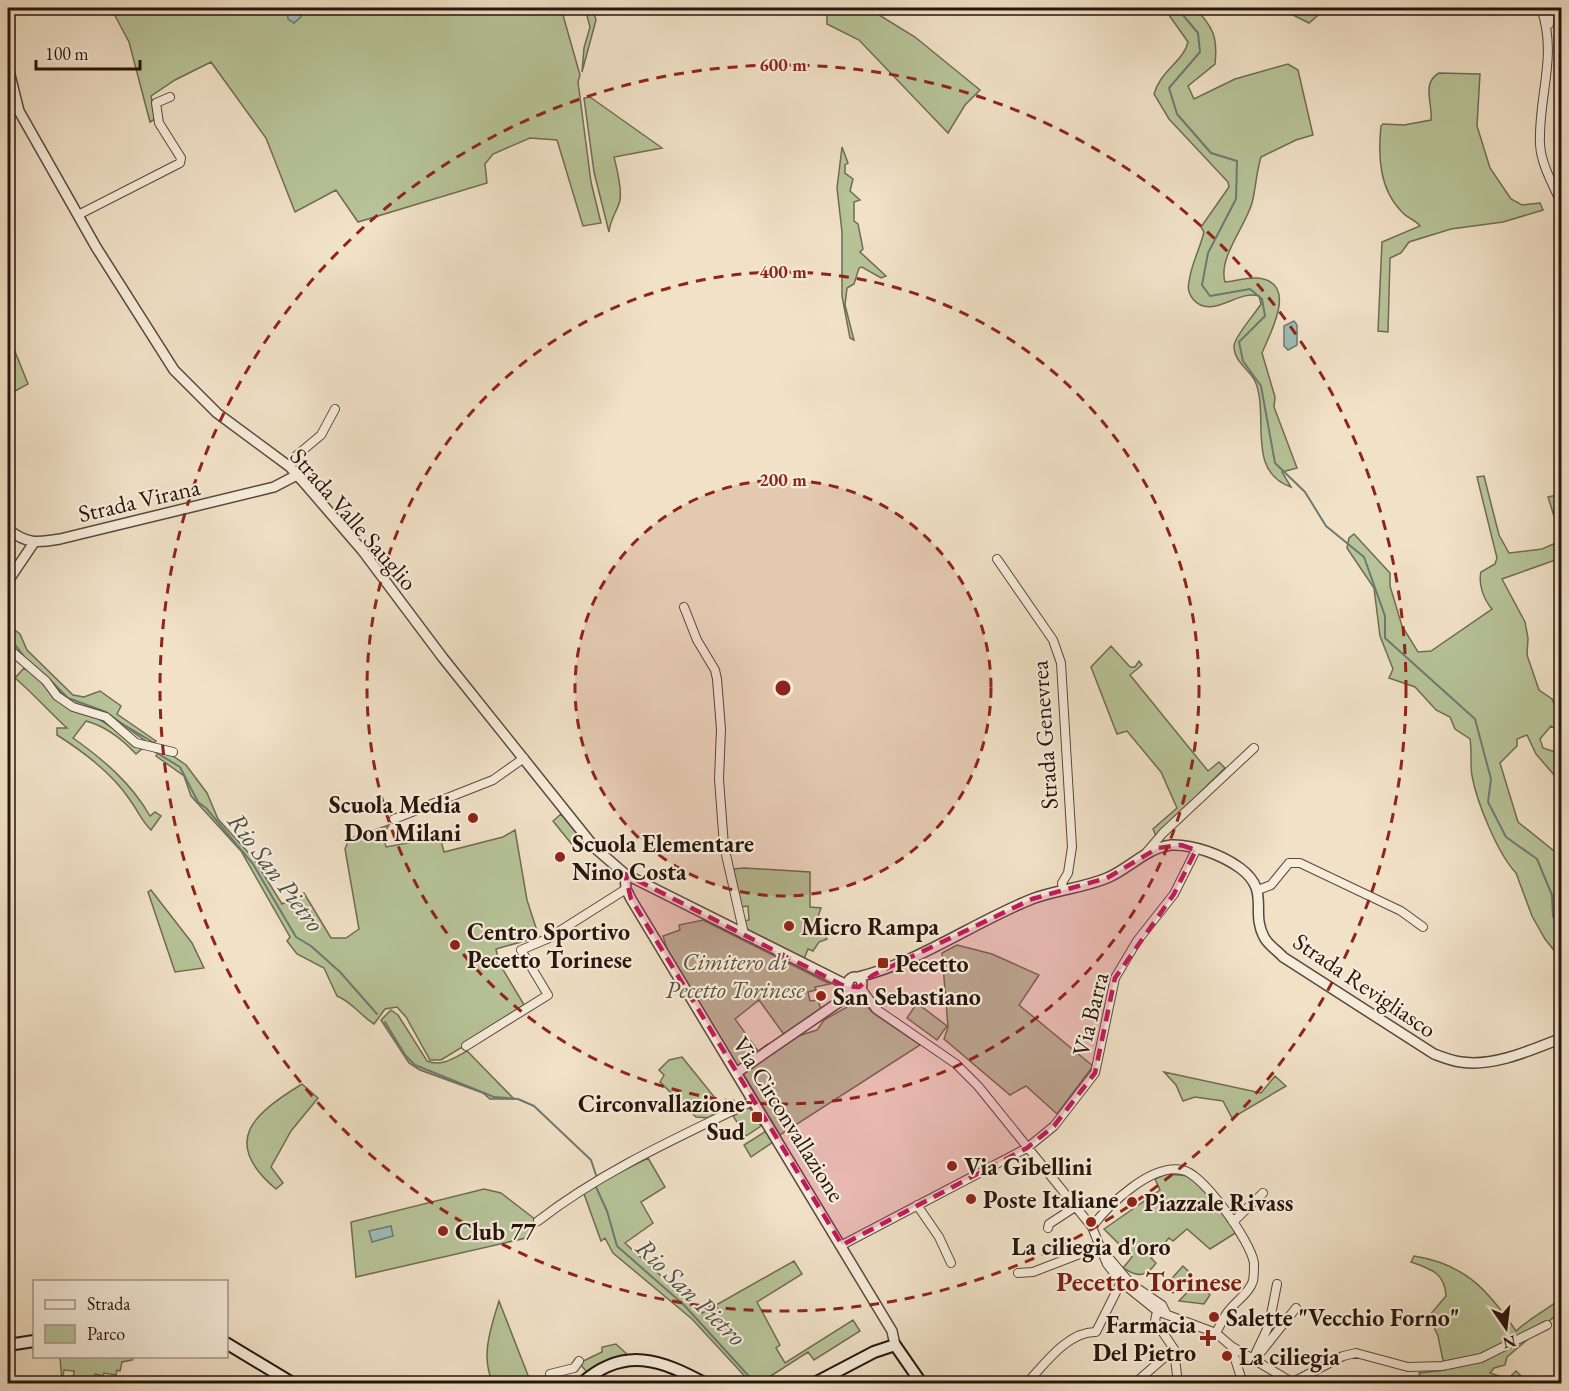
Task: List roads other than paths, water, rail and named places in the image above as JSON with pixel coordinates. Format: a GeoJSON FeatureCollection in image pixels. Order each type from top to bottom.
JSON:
{"type":"FeatureCollection","features":[{"type":"Feature","properties":{"kind":"main road"},"geometry":{"type":"LineString","coordinates":[[8,1345],[33,1341]]}},
{"type":"Feature","properties":{"kind":"main road"},"geometry":{"type":"LineString","coordinates":[[228,1344],[294,1383]]}},
{"type":"Feature","properties":{"kind":"main road"},"geometry":{"type":"LineString","coordinates":[[813,1383],[874,1352],[895,1345]]}},
{"type":"Feature","properties":{"kind":"main road","name":"Via Circonvallazione"},"geometry":{"type":"LineString","coordinates":[[895,1345],[922,1383]]}},
{"type":"Feature","properties":{"kind":"main road"},"geometry":{"type":"LineString","coordinates":[[581,1383],[599,1369],[648,1360],[669,1364],[706,1383]]}},
{"type":"Feature","properties":{"kind":"street"},"geometry":{"type":"LineString","coordinates":[[1541,8],[1548,29]]}},
{"type":"Feature","properties":{"kind":"street"},"geometry":{"type":"LineString","coordinates":[[1550,8],[1547,80],[1540,143],[1541,154],[1562,205]]}},
{"type":"Feature","properties":{"kind":"street","name":"Strada Valle Sauglio"},"geometry":{"type":"LineString","coordinates":[[8,67],[19,111],[139,318],[174,370],[217,413],[292,471],[306,485],[362,550],[443,658],[595,848],[625,874],[836,981],[854,986]]}},
{"type":"Feature","properties":{"kind":"street"},"geometry":{"type":"LineString","coordinates":[[78,215],[180,163],[181,158],[159,123],[156,102],[170,97]]}},
{"type":"Feature","properties":{"kind":"street"},"geometry":{"type":"LineString","coordinates":[[292,471],[296,456],[321,435],[335,409]]}},
{"type":"Feature","properties":{"kind":"street","name":"Strada Virana"},"geometry":{"type":"LineString","coordinates":[[33,544],[274,487],[292,471]]}},
{"type":"Feature","properties":{"kind":"street"},"geometry":{"type":"LineString","coordinates":[[8,529],[22,541],[33,544],[8,581]]}},
{"type":"Feature","properties":{"kind":"street","name":"Strada Genevrea"},"geometry":{"type":"LineString","coordinates":[[997,559],[1053,640],[1061,663],[1072,847],[1068,873],[1062,883],[1063,889]]}},
{"type":"Feature","properties":{"kind":"street"},"geometry":{"type":"LineString","coordinates":[[684,607],[697,640],[715,670],[717,679],[721,729],[719,779],[724,846],[744,934]]}},
{"type":"Feature","properties":{"kind":"street"},"geometry":{"type":"LineString","coordinates":[[8,648],[46,681],[57,696],[73,707],[106,717],[136,743],[173,752]]}},
{"type":"Feature","properties":{"kind":"street"},"geometry":{"type":"LineString","coordinates":[[1144,855],[1162,832],[1254,748]]}},
{"type":"Feature","properties":{"kind":"street"},"geometry":{"type":"LineString","coordinates":[[394,819],[493,780],[524,758]]}},
{"type":"Feature","properties":{"kind":"street"},"geometry":{"type":"LineString","coordinates":[[736,1072],[854,986],[873,975],[947,942],[1032,899],[1107,878],[1144,855],[1171,846],[1215,854],[1239,868],[1255,882],[1258,890],[1271,885],[1289,863],[1300,863],[1401,911],[1423,927]]}},
{"type":"Feature","properties":{"kind":"street","name":"Via Barra"},"geometry":{"type":"LineString","coordinates":[[1027,1148],[1054,1126],[1095,1073],[1115,978],[1137,941],[1174,894],[1196,850]]}},
{"type":"Feature","properties":{"kind":"street","name":"Via Circonvallazione"},"geometry":{"type":"LineString","coordinates":[[625,874],[626,889],[842,1245],[892,1331],[895,1345]]}},
{"type":"Feature","properties":{"kind":"street"},"geometry":{"type":"LineString","coordinates":[[466,1046],[548,995],[520,950],[547,939],[626,889]]}},
{"type":"Feature","properties":{"kind":"street","name":"Strada Revigliasco"},"geometry":{"type":"LineString","coordinates":[[1258,890],[1264,938],[1283,957],[1434,1054],[1461,1062],[1486,1062],[1523,1053],[1562,1038]]}},
{"type":"Feature","properties":{"kind":"street"},"geometry":{"type":"LineString","coordinates":[[854,986],[876,1009],[956,1064],[994,1104],[1092,1228],[1124,1278],[1162,1305],[1167,1315]]}},
{"type":"Feature","properties":{"kind":"street"},"geometry":{"type":"LineString","coordinates":[[538,1221],[573,1194],[626,1164],[753,1101]]}},
{"type":"Feature","properties":{"kind":"street"},"geometry":{"type":"LineString","coordinates":[[842,1245],[1027,1148]]}},
{"type":"Feature","properties":{"kind":"street"},"geometry":{"type":"LineString","coordinates":[[1092,1228],[1110,1204],[1153,1175],[1167,1169],[1184,1170],[1197,1178],[1233,1222],[1254,1262],[1253,1282],[1228,1311],[1215,1333]]}},
{"type":"Feature","properties":{"kind":"street"},"geometry":{"type":"LineString","coordinates":[[1233,1222],[1263,1193]]}},
{"type":"Feature","properties":{"kind":"street"},"geometry":{"type":"LineString","coordinates":[[917,1205],[939,1237],[951,1263]]}},
{"type":"Feature","properties":{"kind":"street"},"geometry":{"type":"LineString","coordinates":[[1048,1228],[1049,1224],[1075,1207]]}},
{"type":"Feature","properties":{"kind":"street"},"geometry":{"type":"LineString","coordinates":[[1092,1228],[1098,1247],[1121,1282],[1156,1311],[1215,1333],[1231,1346],[1294,1383],[1343,1356],[1356,1353],[1408,1367],[1442,1366],[1481,1358],[1546,1325]]}},
{"type":"Feature","properties":{"kind":"street"},"geometry":{"type":"LineString","coordinates":[[1018,1274],[1033,1272],[1098,1247]]}},
{"type":"Feature","properties":{"kind":"street"},"geometry":{"type":"LineString","coordinates":[[1026,1383],[1075,1336],[1086,1332],[1096,1332],[1121,1282]]}},
{"type":"Feature","properties":{"kind":"street"},"geometry":{"type":"LineString","coordinates":[[1253,1359],[1269,1325],[1277,1284]]}},
{"type":"Feature","properties":{"kind":"street"},"geometry":{"type":"LineString","coordinates":[[1253,1359],[1275,1337],[1296,1308]]}},
{"type":"Feature","properties":{"kind":"street"},"geometry":{"type":"LineString","coordinates":[[1156,1311],[1155,1321],[1174,1348],[1178,1383]]}},
{"type":"Feature","properties":{"kind":"street"},"geometry":{"type":"LineString","coordinates":[[1231,1346],[1244,1383]]}},
{"type":"Feature","properties":{"kind":"street"},"geometry":{"type":"LineString","coordinates":[[1134,1383],[1174,1348]]}},
{"type":"Feature","properties":{"kind":"street"},"geometry":{"type":"LineString","coordinates":[[556,1383],[550,1374],[574,1368],[579,1361]]}},
{"type":"Feature","properties":{"kind":"water"},"geometry":{"type":"Polygon","coordinates":[[[287,8],[301,8],[301,17],[294,23],[288,19],[287,8]]]}},
{"type":"Feature","properties":{"kind":"water"},"geometry":{"type":"Polygon","coordinates":[[[1294,321],[1297,325],[1297,345],[1288,350],[1284,346],[1284,326],[1294,321]]]}},
{"type":"Feature","properties":{"kind":"water"},"geometry":{"type":"Polygon","coordinates":[[[391,1226],[393,1236],[372,1242],[369,1231],[391,1226]]]}},
{"type":"Feature","properties":{"kind":"waterway"},"geometry":{"type":"LineString","coordinates":[[1177,8],[1198,33],[1200,52],[1169,88],[1177,114],[1211,153],[1237,161],[1236,199],[1208,253],[1202,285],[1210,296],[1250,289],[1262,299],[1265,316],[1239,342],[1243,361],[1261,386],[1275,463],[1305,492],[1326,526],[1364,557],[1385,616],[1385,638],[1475,719],[1491,779],[1488,802],[1506,837],[1537,859],[1552,895],[1553,917],[1560,920],[1562,918]]}},
{"type":"Feature","properties":{"kind":"waterway","name":"Rio San Pietro"},"geometry":{"type":"LineString","coordinates":[[8,635],[25,658]]}},
{"type":"Feature","properties":{"kind":"waterway","name":"Rio San Pietro"},"geometry":{"type":"LineString","coordinates":[[36,668],[46,676]]}},
{"type":"Feature","properties":{"kind":"waterway","name":"Rio San Pietro"},"geometry":{"type":"LineString","coordinates":[[50,680],[68,698],[106,712],[147,742]]}},
{"type":"Feature","properties":{"kind":"waterway","name":"Rio San Pietro"},"geometry":{"type":"LineString","coordinates":[[152,750],[180,767],[198,802],[206,808],[253,864],[296,937],[311,946],[340,972],[377,1014]]}},
{"type":"Feature","properties":{"kind":"waterway","name":"Rio San Pietro"},"geometry":{"type":"LineString","coordinates":[[385,1022],[405,1055],[415,1065],[494,1097],[518,1099],[534,1106],[591,1160],[596,1175]]}},
{"type":"Feature","properties":{"kind":"waterway","name":"Rio San Pietro"},"geometry":{"type":"LineString","coordinates":[[596,1187],[607,1211],[617,1246],[684,1305],[756,1384]]}},
{"type":"Feature","properties":{"kind":"place","name":"Scuola Media Don Milani"},"geometry":{"type":"Point","coordinates":[473,818]}},
{"type":"Feature","properties":{"kind":"place","name":"Scuola Elementare Nino Costa"},"geometry":{"type":"Point","coordinates":[560,857]}},
{"type":"Feature","properties":{"kind":"place","name":"Micro Rampa"},"geometry":{"type":"Point","coordinates":[789,926]}},
{"type":"Feature","properties":{"kind":"place","name":"Centro Sportivo Pecetto Torinese"},"geometry":{"type":"Point","coordinates":[455,945]}},
{"type":"Feature","properties":{"kind":"place","name":"Pecetto"},"geometry":{"type":"Point","coordinates":[883,963]}},
{"type":"Feature","properties":{"kind":"place","name":"San Sebastiano"},"geometry":{"type":"Point","coordinates":[821,996]}},
{"type":"Feature","properties":{"kind":"place","name":"Circonvallazione Sud"},"geometry":{"type":"Point","coordinates":[757,1117]}},
{"type":"Feature","properties":{"kind":"place","name":"Via Gibellini"},"geometry":{"type":"Point","coordinates":[952,1166]}},
{"type":"Feature","properties":{"kind":"place","name":"Poste Italiane"},"geometry":{"type":"Point","coordinates":[971,1199]}},
{"type":"Feature","properties":{"kind":"place","name":"Piazzale Rivass"},"geometry":{"type":"Point","coordinates":[1132,1202]}},
{"type":"Feature","properties":{"kind":"place","name":"La ciliegia d'oro"},"geometry":{"type":"Point","coordinates":[1091,1222]}},
{"type":"Feature","properties":{"kind":"place","name":"Club 77"},"geometry":{"type":"Point","coordinates":[443,1231]}},
{"type":"Feature","properties":{"kind":"place","name":"Salette \"Vecchio Forno\""},"geometry":{"type":"Point","coordinates":[1214,1317]}},
{"type":"Feature","properties":{"kind":"place","name":"Farmacia Del Pietro"},"geometry":{"type":"Point","coordinates":[1208,1338]}},
{"type":"Feature","properties":{"kind":"place","name":"La ciliegia"},"geometry":{"type":"Point","coordinates":[1227,1356]}},
{"type":"Feature","properties":{"kind":"district","name":"Pecetto Torinese"},"geometry":{"type":"Point","coordinates":[1149,1281]}},
{"type":"Feature","properties":{"kind":"park label","name":"Cimitero di Pecetto Torinese"},"geometry":{"type":"Point","coordinates":[735,975]}}]}
